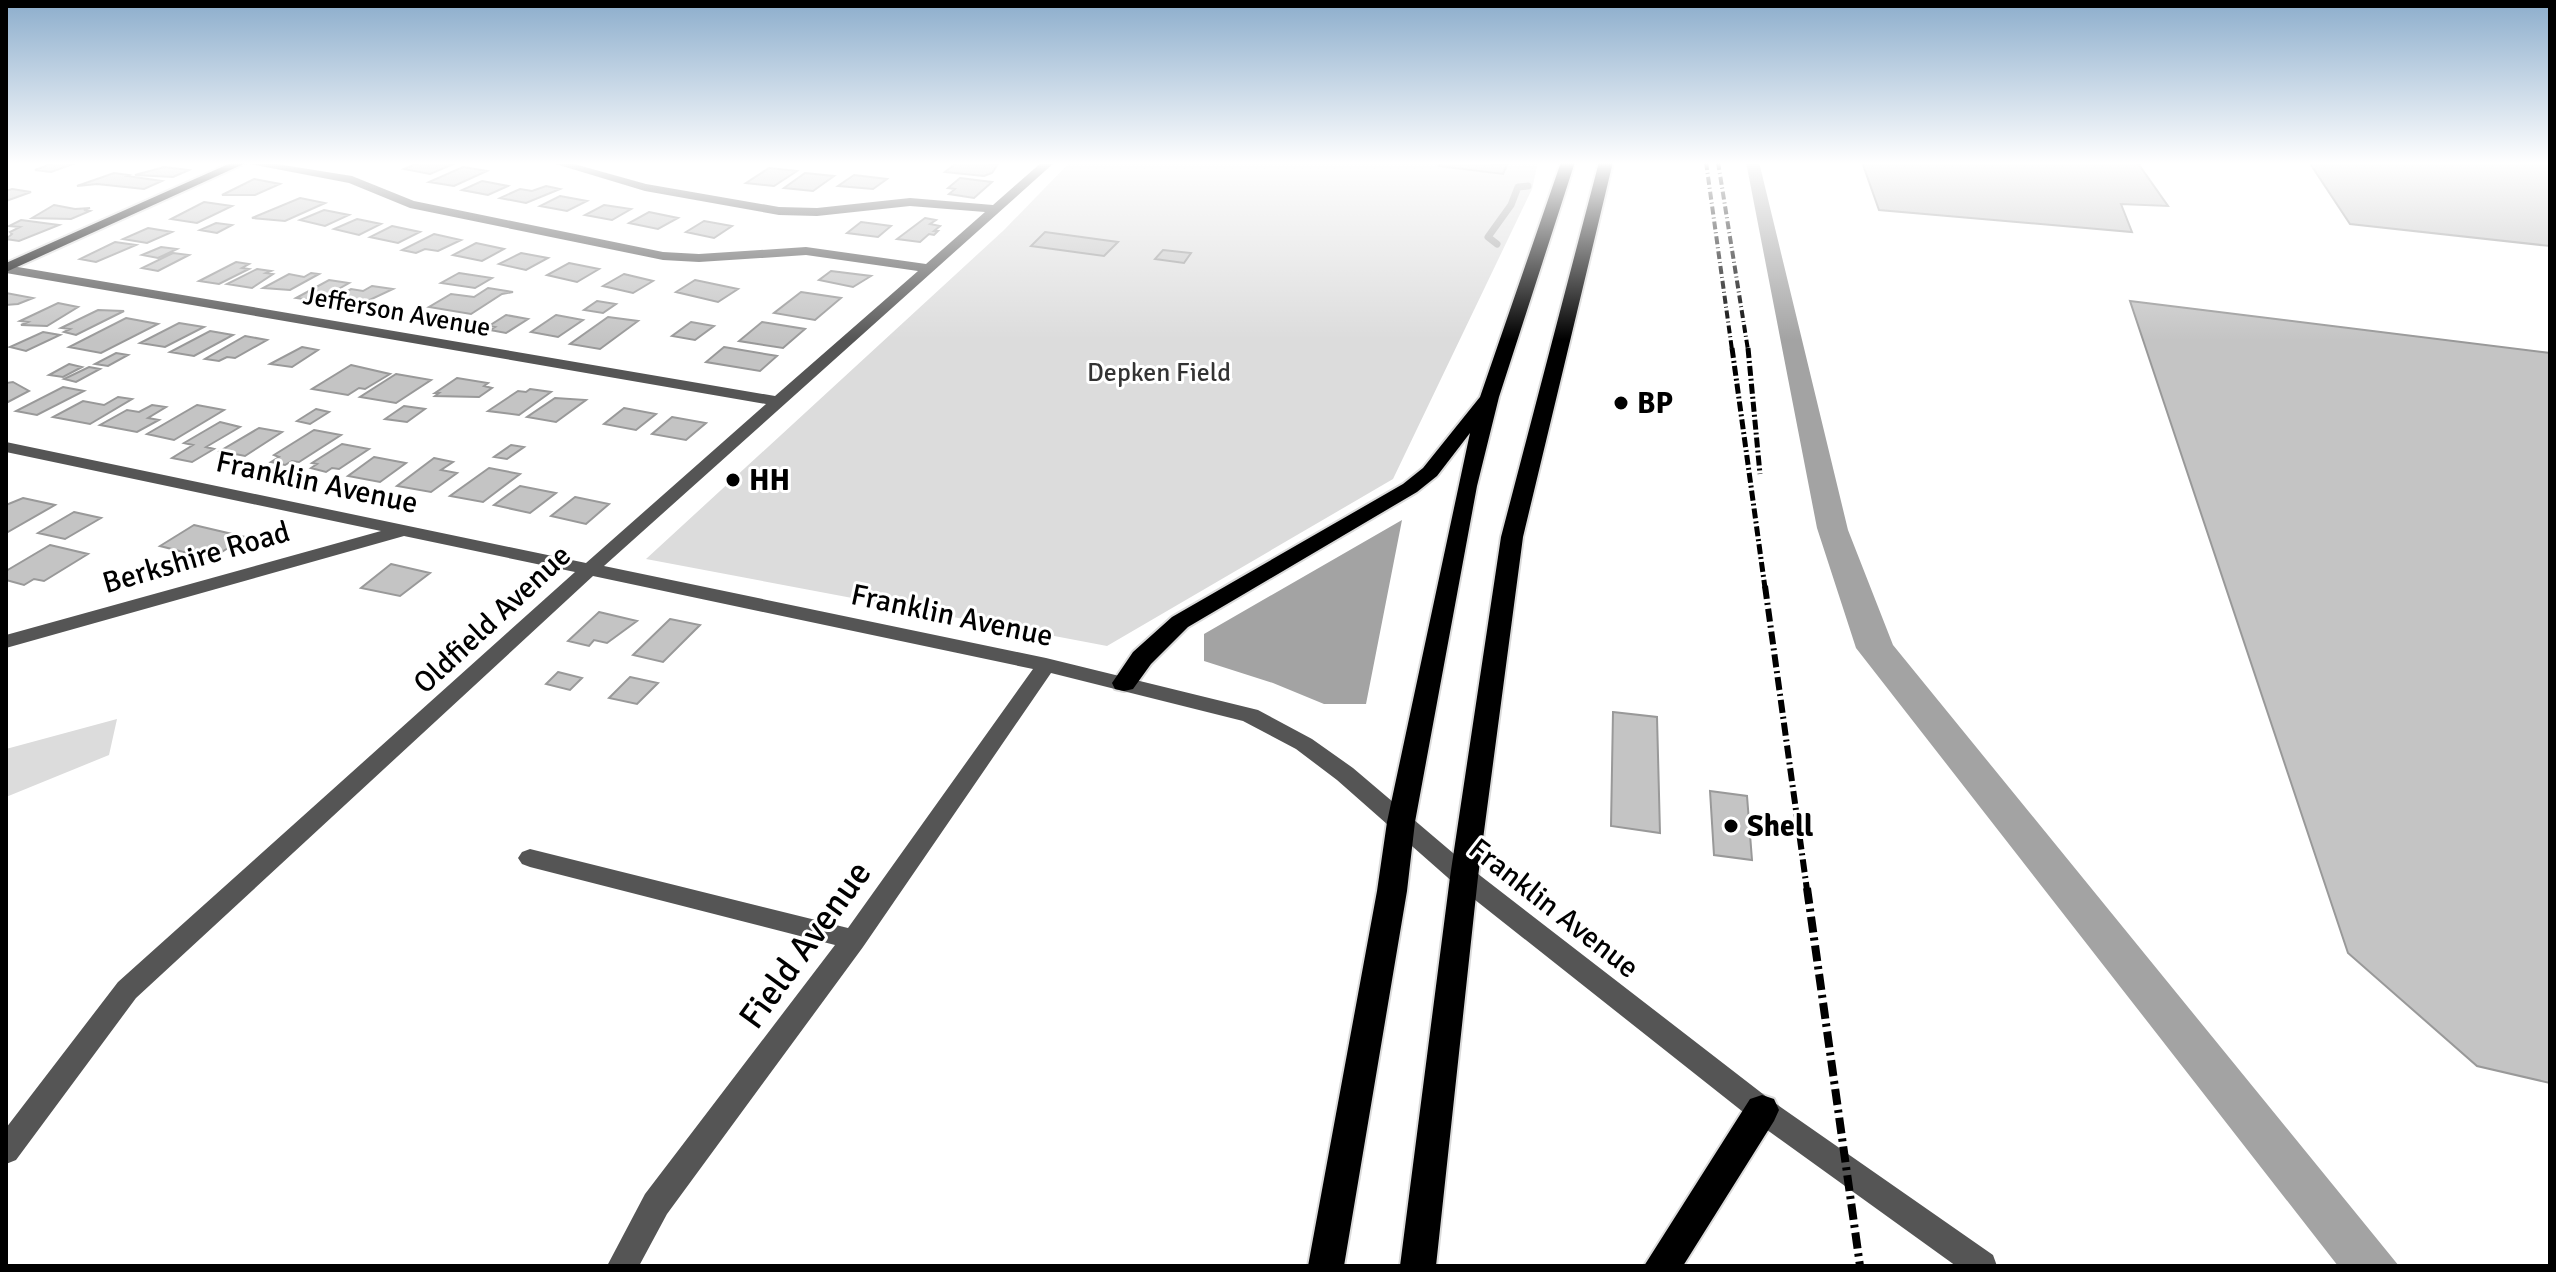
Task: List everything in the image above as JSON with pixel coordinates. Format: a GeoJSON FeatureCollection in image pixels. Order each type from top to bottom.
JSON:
{"type":"FeatureCollection","features":[{"type":"Feature","properties":{"kind":"highway"},"geometry":{"type":"LineString","coordinates":[[1326,1266],[1392,891],[1401,822],[1467,486],[1489,397],[1548,221]]}},
{"type":"Feature","properties":{"kind":"highway"},"geometry":{"type":"LineString","coordinates":[[1418,1266],[1464,877],[1512,537],[1591,221]]}},
{"type":"Feature","properties":{"kind":"highway"},"geometry":{"type":"LineString","coordinates":[[1124,683],[1165,633],[1194,612],[1410,488],[1430,472],[1489,397]]}},
{"type":"Feature","properties":{"kind":"highway"},"geometry":{"type":"LineString","coordinates":[[1662,1266],[1762,1110]]}},
{"type":"Feature","properties":{"kind":"main road"},"geometry":{"type":"LineString","coordinates":[[6,268],[111,221]]}},
{"type":"Feature","properties":{"kind":"street"},"geometry":{"type":"LineString","coordinates":[[494,221],[663,256],[712,258],[806,251],[929,268]]}},
{"type":"Feature","properties":{"kind":"street","name":"Oldfield Avenue"},"geometry":{"type":"LineString","coordinates":[[6,1151],[127,990],[590,569],[982,221]]}},
{"type":"Feature","properties":{"kind":"street","name":"Jefferson Avenue"},"geometry":{"type":"LineString","coordinates":[[6,268],[781,402]]}},
{"type":"Feature","properties":{"kind":"street","name":"Franklin Avenue"},"geometry":{"type":"LineString","coordinates":[[6,447],[1046,665],[1250,715],[1277,728],[1345,774],[1464,877],[1762,1110],[1982,1266]]}},
{"type":"Feature","properties":{"kind":"street","name":"Berkshire Road"},"geometry":{"type":"LineString","coordinates":[[6,642],[402,531]]}},
{"type":"Feature","properties":{"kind":"street","name":"Field Avenue"},"geometry":{"type":"LineString","coordinates":[[622,1266],[656,1204],[854,940],[1046,665]]}},
{"type":"Feature","properties":{"kind":"street"},"geometry":{"type":"LineString","coordinates":[[530,858],[854,940]]}},
{"type":"Feature","properties":{"kind":"green space","name":"Depken Field"},"geometry":{"type":"Polygon","coordinates":[[[1012,221],[1516,221],[1393,479],[1107,646],[646,559],[1012,221]]]}},
{"type":"Feature","properties":{"kind":"green space"},"geometry":{"type":"Polygon","coordinates":[[[117,719],[109,755],[6,797],[6,749],[117,719]]]}},
{"type":"Feature","properties":{"kind":"shaded area"},"geometry":{"type":"Polygon","coordinates":[[[1758,221],[1773,221],[1848,530],[1893,645],[2399,1266],[2338,1266],[1856,648],[1817,528],[1758,221]]]}},
{"type":"Feature","properties":{"kind":"shaded area"},"geometry":{"type":"Polygon","coordinates":[[[1402,520],[1366,704],[1324,704],[1273,683],[1204,661],[1204,634],[1402,520]]]}},
{"type":"Feature","properties":{"kind":"building"},"geometry":{"type":"Polygon","coordinates":[[[18,221],[59,225],[19,241],[6,239],[12,234],[10,232],[20,227],[9,226],[18,221]]]}},
{"type":"Feature","properties":{"kind":"building"},"geometry":{"type":"Polygon","coordinates":[[[306,221],[335,221],[325,226],[306,221]]]}},
{"type":"Feature","properties":{"kind":"building"},"geometry":{"type":"Polygon","coordinates":[[[352,221],[381,224],[359,235],[334,229],[352,221]]]}},
{"type":"Feature","properties":{"kind":"building"},"geometry":{"type":"Polygon","coordinates":[[[632,221],[672,221],[658,229],[629,223],[632,221]]]}},
{"type":"Feature","properties":{"kind":"building"},"geometry":{"type":"Polygon","coordinates":[[[703,221],[732,226],[714,238],[686,232],[703,221]]]}},
{"type":"Feature","properties":{"kind":"building"},"geometry":{"type":"Polygon","coordinates":[[[921,221],[934,221],[930,224],[940,226],[934,235],[929,234],[920,242],[897,239],[921,221]]]}},
{"type":"Feature","properties":{"kind":"building"},"geometry":{"type":"Polygon","coordinates":[[[2010,221],[2128,221],[2132,232],[2010,221]]]}},
{"type":"Feature","properties":{"kind":"building"},"geometry":{"type":"Polygon","coordinates":[[[2348,221],[2550,221],[2550,246],[2350,224],[2348,221]]]}},
{"type":"Feature","properties":{"kind":"building"},"geometry":{"type":"Polygon","coordinates":[[[861,222],[891,226],[878,237],[847,233],[861,222]]]}},
{"type":"Feature","properties":{"kind":"building"},"geometry":{"type":"Polygon","coordinates":[[[216,223],[232,225],[217,233],[200,230],[216,223]]]}},
{"type":"Feature","properties":{"kind":"building"},"geometry":{"type":"Polygon","coordinates":[[[392,226],[420,232],[398,243],[370,237],[392,226]]]}},
{"type":"Feature","properties":{"kind":"building"},"geometry":{"type":"Polygon","coordinates":[[[148,228],[172,232],[147,243],[123,239],[148,228]]]}},
{"type":"Feature","properties":{"kind":"building"},"geometry":{"type":"Polygon","coordinates":[[[1045,232],[1118,242],[1104,256],[1031,246],[1045,232]]]}},
{"type":"Feature","properties":{"kind":"building"},"geometry":{"type":"Polygon","coordinates":[[[434,234],[461,240],[438,251],[425,249],[416,253],[402,250],[434,234]]]}},
{"type":"Feature","properties":{"kind":"building"},"geometry":{"type":"Polygon","coordinates":[[[115,242],[136,245],[96,262],[80,259],[115,242]]]}},
{"type":"Feature","properties":{"kind":"building"},"geometry":{"type":"Polygon","coordinates":[[[476,243],[504,249],[482,261],[453,255],[476,243]]]}},
{"type":"Feature","properties":{"kind":"building"},"geometry":{"type":"Polygon","coordinates":[[[161,247],[177,249],[158,258],[142,255],[161,247]]]}},
{"type":"Feature","properties":{"kind":"building"},"geometry":{"type":"Polygon","coordinates":[[[1163,250],[1191,253],[1184,263],[1155,259],[1163,250]]]}},
{"type":"Feature","properties":{"kind":"building"},"geometry":{"type":"Polygon","coordinates":[[[173,253],[189,255],[158,271],[142,268],[173,253]]]}},
{"type":"Feature","properties":{"kind":"building"},"geometry":{"type":"Polygon","coordinates":[[[521,253],[548,258],[526,270],[499,264],[521,253]]]}},
{"type":"Feature","properties":{"kind":"building"},"geometry":{"type":"Polygon","coordinates":[[[236,262],[249,264],[242,268],[249,269],[219,284],[199,281],[236,262]]]}},
{"type":"Feature","properties":{"kind":"building"},"geometry":{"type":"Polygon","coordinates":[[[569,263],[599,269],[577,282],[547,275],[569,263]]]}},
{"type":"Feature","properties":{"kind":"building"},"geometry":{"type":"Polygon","coordinates":[[[257,269],[273,274],[252,288],[227,284],[257,269]]]}},
{"type":"Feature","properties":{"kind":"building"},"geometry":{"type":"Polygon","coordinates":[[[831,271],[871,276],[853,287],[819,280],[831,271]]]}},
{"type":"Feature","properties":{"kind":"building"},"geometry":{"type":"Polygon","coordinates":[[[311,273],[319,274],[290,290],[263,288],[289,274],[304,277],[311,273]]]}},
{"type":"Feature","properties":{"kind":"building"},"geometry":{"type":"Polygon","coordinates":[[[459,273],[492,278],[475,288],[441,283],[459,273]]]}},
{"type":"Feature","properties":{"kind":"building"},"geometry":{"type":"Polygon","coordinates":[[[624,274],[653,281],[633,293],[603,286],[624,274]]]}},
{"type":"Feature","properties":{"kind":"building"},"geometry":{"type":"Polygon","coordinates":[[[329,280],[349,283],[317,301],[296,298],[329,280]]]}},
{"type":"Feature","properties":{"kind":"building"},"geometry":{"type":"Polygon","coordinates":[[[695,280],[738,289],[718,302],[676,292],[695,280]]]}},
{"type":"Feature","properties":{"kind":"building"},"geometry":{"type":"Polygon","coordinates":[[[372,286],[393,289],[359,305],[331,300],[351,289],[363,291],[372,286]]]}},
{"type":"Feature","properties":{"kind":"building"},"geometry":{"type":"Polygon","coordinates":[[[488,288],[513,292],[502,294],[471,314],[429,307],[451,294],[474,297],[488,288]]]}},
{"type":"Feature","properties":{"kind":"building"},"geometry":{"type":"Polygon","coordinates":[[[801,292],[841,298],[815,320],[774,313],[801,292]]]}},
{"type":"Feature","properties":{"kind":"building"},"geometry":{"type":"Polygon","coordinates":[[[6,293],[33,298],[6,305],[6,293]]]}},
{"type":"Feature","properties":{"kind":"building"},"geometry":{"type":"Polygon","coordinates":[[[597,301],[616,304],[603,313],[584,310],[597,301]]]}},
{"type":"Feature","properties":{"kind":"building"},"geometry":{"type":"Polygon","coordinates":[[[2130,301],[2550,353],[2550,1083],[2477,1066],[2348,953],[2130,301]]]}},
{"type":"Feature","properties":{"kind":"building"},"geometry":{"type":"Polygon","coordinates":[[[58,303],[78,307],[47,326],[21,325],[28,322],[20,321],[58,303]]]}},
{"type":"Feature","properties":{"kind":"building"},"geometry":{"type":"Polygon","coordinates":[[[98,310],[124,311],[76,335],[64,332],[70,329],[61,328],[98,310]]]}},
{"type":"Feature","properties":{"kind":"building"},"geometry":{"type":"Polygon","coordinates":[[[506,315],[528,319],[506,333],[490,330],[495,327],[489,326],[506,315]]]}},
{"type":"Feature","properties":{"kind":"building"},"geometry":{"type":"Polygon","coordinates":[[[556,315],[583,320],[558,337],[531,332],[556,315]]]}},
{"type":"Feature","properties":{"kind":"building"},"geometry":{"type":"Polygon","coordinates":[[[608,317],[638,321],[600,349],[570,344],[608,317]]]}},
{"type":"Feature","properties":{"kind":"building"},"geometry":{"type":"Polygon","coordinates":[[[126,318],[158,324],[101,353],[69,347],[126,318]]]}},
{"type":"Feature","properties":{"kind":"building"},"geometry":{"type":"Polygon","coordinates":[[[691,322],[714,326],[695,340],[672,336],[691,322]]]}},
{"type":"Feature","properties":{"kind":"building"},"geometry":{"type":"Polygon","coordinates":[[[762,322],[805,329],[783,348],[739,341],[762,322]]]}},
{"type":"Feature","properties":{"kind":"building"},"geometry":{"type":"Polygon","coordinates":[[[179,323],[204,327],[165,347],[140,343],[179,323]]]}},
{"type":"Feature","properties":{"kind":"building"},"geometry":{"type":"Polygon","coordinates":[[[210,331],[233,335],[194,356],[170,352],[210,331]]]}},
{"type":"Feature","properties":{"kind":"building"},"geometry":{"type":"Polygon","coordinates":[[[43,332],[60,335],[26,351],[10,347],[43,332]]]}},
{"type":"Feature","properties":{"kind":"building"},"geometry":{"type":"Polygon","coordinates":[[[245,336],[267,340],[235,358],[227,357],[219,361],[205,359],[245,336]]]}},
{"type":"Feature","properties":{"kind":"building"},"geometry":{"type":"Polygon","coordinates":[[[302,347],[318,350],[292,367],[270,364],[302,347]]]}},
{"type":"Feature","properties":{"kind":"building"},"geometry":{"type":"Polygon","coordinates":[[[724,347],[777,356],[760,371],[706,362],[724,347]]]}},
{"type":"Feature","properties":{"kind":"building"},"geometry":{"type":"Polygon","coordinates":[[[116,353],[128,355],[108,366],[95,364],[116,353]]]}},
{"type":"Feature","properties":{"kind":"building"},"geometry":{"type":"Polygon","coordinates":[[[69,364],[82,367],[63,377],[49,375],[69,364]]]}},
{"type":"Feature","properties":{"kind":"building"},"geometry":{"type":"Polygon","coordinates":[[[351,365],[390,374],[348,395],[312,389],[351,365]]]}},
{"type":"Feature","properties":{"kind":"building"},"geometry":{"type":"Polygon","coordinates":[[[89,367],[100,369],[76,382],[64,379],[89,367]]]}},
{"type":"Feature","properties":{"kind":"building"},"geometry":{"type":"Polygon","coordinates":[[[396,374],[431,380],[396,403],[360,397],[396,374]]]}},
{"type":"Feature","properties":{"kind":"building"},"geometry":{"type":"Polygon","coordinates":[[[457,378],[488,383],[484,386],[492,388],[479,397],[435,396],[457,378]]]}},
{"type":"Feature","properties":{"kind":"building"},"geometry":{"type":"Polygon","coordinates":[[[13,382],[29,391],[6,403],[6,383],[13,382]]]}},
{"type":"Feature","properties":{"kind":"building"},"geometry":{"type":"Polygon","coordinates":[[[63,387],[84,391],[37,415],[16,411],[63,387]]]}},
{"type":"Feature","properties":{"kind":"building"},"geometry":{"type":"Polygon","coordinates":[[[518,391],[551,392],[519,415],[488,411],[518,391]]]}},
{"type":"Feature","properties":{"kind":"building"},"geometry":{"type":"Polygon","coordinates":[[[118,397],[132,399],[90,424],[53,417],[83,401],[104,405],[118,397]]]}},
{"type":"Feature","properties":{"kind":"building"},"geometry":{"type":"Polygon","coordinates":[[[555,398],[586,400],[556,422],[527,417],[555,398]]]}},
{"type":"Feature","properties":{"kind":"building"},"geometry":{"type":"Polygon","coordinates":[[[152,405],[166,407],[148,418],[159,420],[137,432],[100,425],[127,410],[139,412],[152,405]]]}},
{"type":"Feature","properties":{"kind":"building"},"geometry":{"type":"Polygon","coordinates":[[[197,405],[224,410],[174,440],[147,434],[197,405]]]}},
{"type":"Feature","properties":{"kind":"building"},"geometry":{"type":"Polygon","coordinates":[[[404,406],[425,409],[407,422],[385,419],[404,406]]]}},
{"type":"Feature","properties":{"kind":"building"},"geometry":{"type":"Polygon","coordinates":[[[624,408],[656,414],[636,430],[604,424],[624,408]]]}},
{"type":"Feature","properties":{"kind":"building"},"geometry":{"type":"Polygon","coordinates":[[[316,409],[329,412],[310,424],[297,421],[316,409]]]}},
{"type":"Feature","properties":{"kind":"building"},"geometry":{"type":"Polygon","coordinates":[[[672,417],[706,423],[686,440],[652,434],[672,417]]]}},
{"type":"Feature","properties":{"kind":"building"},"geometry":{"type":"Polygon","coordinates":[[[220,422],[240,427],[206,447],[214,449],[192,462],[172,458],[193,445],[184,443],[220,422]]]}},
{"type":"Feature","properties":{"kind":"building"},"geometry":{"type":"Polygon","coordinates":[[[259,428],[282,432],[245,456],[220,451],[259,428]]]}},
{"type":"Feature","properties":{"kind":"building"},"geometry":{"type":"Polygon","coordinates":[[[314,430],[341,435],[299,462],[292,461],[285,465],[271,462],[279,457],[274,455],[314,430]]]}},
{"type":"Feature","properties":{"kind":"building"},"geometry":{"type":"Polygon","coordinates":[[[342,444],[369,449],[339,469],[332,468],[326,472],[311,468],[317,464],[312,463],[342,444]]]}},
{"type":"Feature","properties":{"kind":"building"},"geometry":{"type":"Polygon","coordinates":[[[511,445],[524,447],[507,459],[494,457],[511,445]]]}},
{"type":"Feature","properties":{"kind":"building"},"geometry":{"type":"Polygon","coordinates":[[[374,457],[406,463],[380,482],[348,476],[374,457]]]}},
{"type":"Feature","properties":{"kind":"building"},"geometry":{"type":"Polygon","coordinates":[[[434,458],[453,462],[441,470],[457,473],[431,492],[397,486],[434,458]]]}},
{"type":"Feature","properties":{"kind":"building"},"geometry":{"type":"Polygon","coordinates":[[[489,468],[520,474],[483,502],[450,496],[489,468]]]}},
{"type":"Feature","properties":{"kind":"building"},"geometry":{"type":"Polygon","coordinates":[[[520,486],[556,493],[530,513],[494,505],[520,486]]]}},
{"type":"Feature","properties":{"kind":"building"},"geometry":{"type":"Polygon","coordinates":[[[575,497],[609,504],[586,524],[551,516],[575,497]]]}},
{"type":"Feature","properties":{"kind":"building"},"geometry":{"type":"Polygon","coordinates":[[[23,498],[55,505],[6,533],[6,505],[23,498]]]}},
{"type":"Feature","properties":{"kind":"building"},"geometry":{"type":"Polygon","coordinates":[[[74,512],[101,518],[65,539],[38,533],[74,512]]]}},
{"type":"Feature","properties":{"kind":"building"},"geometry":{"type":"Polygon","coordinates":[[[194,525],[245,537],[211,559],[160,546],[194,525]]]}},
{"type":"Feature","properties":{"kind":"building"},"geometry":{"type":"Polygon","coordinates":[[[50,545],[88,554],[44,581],[34,579],[24,585],[6,580],[6,571],[50,545]]]}},
{"type":"Feature","properties":{"kind":"building"},"geometry":{"type":"Polygon","coordinates":[[[391,564],[430,573],[400,596],[361,588],[391,564]]]}},
{"type":"Feature","properties":{"kind":"building"},"geometry":{"type":"Polygon","coordinates":[[[599,612],[637,621],[607,643],[594,640],[589,646],[568,641],[599,612]]]}},
{"type":"Feature","properties":{"kind":"building"},"geometry":{"type":"Polygon","coordinates":[[[670,619],[700,625],[663,662],[633,655],[670,619]]]}},
{"type":"Feature","properties":{"kind":"building"},"geometry":{"type":"Polygon","coordinates":[[[558,672],[582,678],[570,690],[546,684],[558,672]]]}},
{"type":"Feature","properties":{"kind":"building"},"geometry":{"type":"Polygon","coordinates":[[[630,677],[658,683],[637,704],[609,698],[630,677]]]}},
{"type":"Feature","properties":{"kind":"building","name":"Shell"},"geometry":{"type":"Polygon","coordinates":[[[1613,712],[1657,717],[1660,833],[1611,826],[1613,712]]]}},
{"type":"Feature","properties":{"kind":"building","name":"Shell"},"geometry":{"type":"Polygon","coordinates":[[[1710,791],[1747,796],[1752,860],[1714,855],[1710,791]]]}},
{"type":"Feature","properties":{"kind":"waterway"},"geometry":{"type":"LineString","coordinates":[[1497,244],[1488,237],[1499,221]]}},
{"type":"Feature","properties":{"kind":"railway"},"geometry":{"type":"LineString","coordinates":[[1714,221],[1732,350]]}},
{"type":"Feature","properties":{"kind":"railway"},"geometry":{"type":"LineString","coordinates":[[1727,221],[1748,350]]}},
{"type":"Feature","properties":{"kind":"railway"},"geometry":{"type":"LineString","coordinates":[[1732,348],[1765,588]]}},
{"type":"Feature","properties":{"kind":"railway"},"geometry":{"type":"LineString","coordinates":[[1748,348],[1760,474]]}},
{"type":"Feature","properties":{"kind":"railway"},"geometry":{"type":"LineString","coordinates":[[1765,586],[1807,890]]}},
{"type":"Feature","properties":{"kind":"railway"},"geometry":{"type":"LineString","coordinates":[[1807,888],[1860,1266]]}},
{"type":"Feature","properties":{"kind":"place","name":"BP"},"geometry":{"type":"Point","coordinates":[1621,403]}},
{"type":"Feature","properties":{"kind":"place","name":"HH"},"geometry":{"type":"Point","coordinates":[733,480]}},
{"type":"Feature","properties":{"kind":"place","name":"Shell"},"geometry":{"type":"Point","coordinates":[1731,826]}}]}
